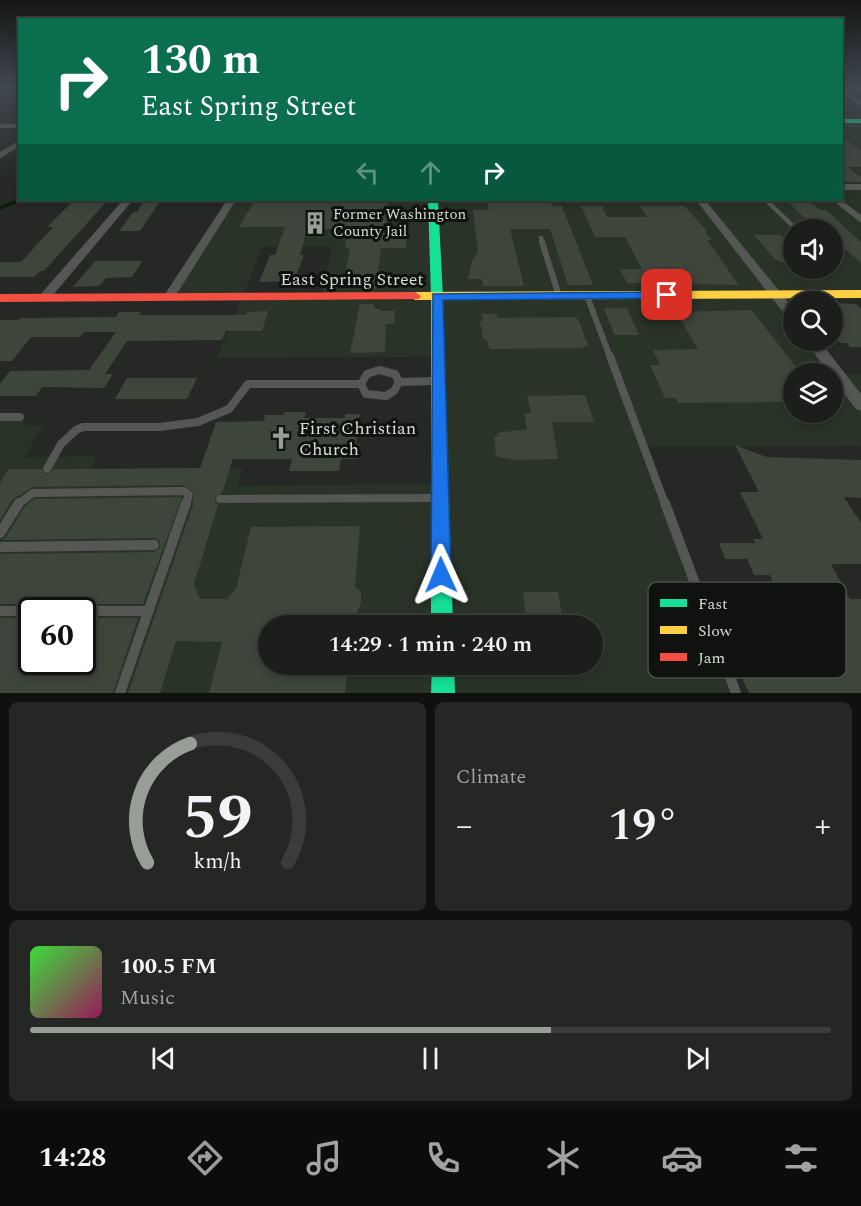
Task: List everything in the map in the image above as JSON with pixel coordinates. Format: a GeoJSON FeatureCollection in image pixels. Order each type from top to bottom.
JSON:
{"type":"FeatureCollection","features":[{"type":"Feature","properties":{"kind":"street"},"geometry":{"type":"LineString","coordinates":[[843,121],[861,121]]}},
{"type":"Feature","properties":{"kind":"street"},"geometry":{"type":"LineString","coordinates":[[0,126],[18,126]]}},
{"type":"Feature","properties":{"kind":"street"},"geometry":{"type":"LineString","coordinates":[[0,156],[18,143]]}},
{"type":"Feature","properties":{"kind":"street"},"geometry":{"type":"LineString","coordinates":[[843,187],[861,187]]}},
{"type":"Feature","properties":{"kind":"street"},"geometry":{"type":"LineString","coordinates":[[44,298],[127,201]]}},
{"type":"Feature","properties":{"kind":"street"},"geometry":{"type":"LineString","coordinates":[[169,297],[230,201]]}},
{"type":"Feature","properties":{"kind":"street"},"geometry":{"type":"LineString","coordinates":[[433,201],[437,297],[442,615]]}},
{"type":"Feature","properties":{"kind":"street"},"geometry":{"type":"LineString","coordinates":[[701,201],[783,305]]}},
{"type":"Feature","properties":{"kind":"street"},"geometry":{"type":"LineString","coordinates":[[837,201],[861,220]]}},
{"type":"Feature","properties":{"kind":"street","name":"East Spring Street"},"geometry":{"type":"LineString","coordinates":[[0,298],[861,294]]}},
{"type":"Feature","properties":{"kind":"street"},"geometry":{"type":"LineString","coordinates":[[819,351],[861,405]]}},
{"type":"Feature","properties":{"kind":"street"},"geometry":{"type":"LineString","coordinates":[[443,675],[443,693]]}},
{"type":"Feature","properties":{"kind":"lane"},"geometry":{"type":"LineString","coordinates":[[767,201],[786,219]]}},
{"type":"Feature","properties":{"kind":"lane"},"geometry":{"type":"LineString","coordinates":[[541,238],[559,296]]}},
{"type":"Feature","properties":{"kind":"lane"},"geometry":{"type":"LineString","coordinates":[[587,296],[694,582]]}},
{"type":"Feature","properties":{"kind":"lane"},"geometry":{"type":"LineString","coordinates":[[379,370],[395,374],[399,382],[396,391],[378,398],[366,394],[361,384],[367,374],[379,370]]}},
{"type":"Feature","properties":{"kind":"lane"},"geometry":{"type":"LineString","coordinates":[[399,382],[438,381]]}},
{"type":"Feature","properties":{"kind":"lane"},"geometry":{"type":"LineString","coordinates":[[47,469],[71,430],[83,427],[196,424],[229,410],[248,384],[361,384]]}},
{"type":"Feature","properties":{"kind":"lane"},"geometry":{"type":"LineString","coordinates":[[0,417],[20,417]]}},
{"type":"Feature","properties":{"kind":"lane"},"geometry":{"type":"LineString","coordinates":[[0,533],[19,502],[33,493],[184,491],[189,495],[189,501],[120,693]]}},
{"type":"Feature","properties":{"kind":"lane"},"geometry":{"type":"LineString","coordinates":[[220,499],[440,498]]}},
{"type":"Feature","properties":{"kind":"lane"},"geometry":{"type":"LineString","coordinates":[[0,547],[154,545]]}},
{"type":"Feature","properties":{"kind":"lane"},"geometry":{"type":"LineString","coordinates":[[96,611],[149,610]]}},
{"type":"Feature","properties":{"kind":"lane"},"geometry":{"type":"LineString","coordinates":[[0,611],[18,611]]}},
{"type":"Feature","properties":{"kind":"lane"},"geometry":{"type":"LineString","coordinates":[[730,678],[736,693]]}},
{"type":"Feature","properties":{"kind":"shaded area"},"geometry":{"type":"Polygon","coordinates":[[[843,119],[861,119],[861,294],[843,294],[843,291],[783,291],[783,295],[776,295],[783,304],[783,351],[819,351],[828,363],[783,363],[783,423],[843,423],[843,374],[861,374],[861,446],[645,447],[695,582],[648,582],[648,678],[730,678],[736,693],[0,693],[0,417],[20,417],[28,426],[43,426],[24,457],[96,456],[90,470],[243,468],[238,486],[440,484],[438,357],[217,358],[242,297],[169,297],[230,201],[843,201],[843,119]],[[262,247],[243,297],[321,297],[332,247],[262,247]]]}},
{"type":"Feature","properties":{"kind":"building"},"geometry":{"type":"Polygon","coordinates":[[[843,138],[861,151],[861,167],[847,167],[861,177],[861,182],[843,182],[843,138]]]}},
{"type":"Feature","properties":{"kind":"building"},"geometry":{"type":"Polygon","coordinates":[[[73,201],[107,201],[44,271],[40,271],[34,277],[0,277],[0,262],[21,262],[53,227],[47,227],[73,201]]]}},
{"type":"Feature","properties":{"kind":"building"},"geometry":{"type":"Polygon","coordinates":[[[144,201],[160,201],[140,231],[121,231],[133,212],[137,212],[144,201]]]}},
{"type":"Feature","properties":{"kind":"building"},"geometry":{"type":"Polygon","coordinates":[[[254,201],[389,201],[386,227],[406,226],[406,248],[381,248],[376,289],[362,289],[363,285],[343,285],[350,248],[345,248],[348,229],[307,229],[300,255],[304,255],[294,281],[259,282],[270,255],[275,255],[285,227],[239,227],[254,201]]]}},
{"type":"Feature","properties":{"kind":"building"},"geometry":{"type":"Polygon","coordinates":[[[487,201],[550,201],[552,206],[562,206],[593,285],[568,285],[550,229],[510,229],[524,286],[483,286],[482,279],[468,279],[472,261],[478,252],[473,210],[489,210],[487,201]]]}},
{"type":"Feature","properties":{"kind":"building"},"geometry":{"type":"Polygon","coordinates":[[[787,201],[809,201],[820,210],[826,210],[836,219],[806,219],[787,201]]]}},
{"type":"Feature","properties":{"kind":"building"},"geometry":{"type":"Polygon","coordinates":[[[581,206],[602,206],[607,217],[647,217],[640,206],[685,206],[707,231],[705,231],[712,240],[707,240],[739,285],[627,283],[620,269],[642,269],[625,237],[595,237],[581,206]]]}},
{"type":"Feature","properties":{"kind":"building"},"geometry":{"type":"Polygon","coordinates":[[[843,226],[861,242],[861,263],[843,249],[843,226]]]}},
{"type":"Feature","properties":{"kind":"building"},"geometry":{"type":"Polygon","coordinates":[[[754,235],[781,235],[783,237],[783,262],[775,259],[754,235]]]}},
{"type":"Feature","properties":{"kind":"building"},"geometry":{"type":"Polygon","coordinates":[[[95,261],[142,262],[132,277],[106,278],[99,286],[73,287],[95,261]]]}},
{"type":"Feature","properties":{"kind":"building"},"geometry":{"type":"Polygon","coordinates":[[[843,303],[856,304],[861,309],[861,347],[850,347],[847,343],[843,343],[843,303]]]}},
{"type":"Feature","properties":{"kind":"building"},"geometry":{"type":"Polygon","coordinates":[[[360,304],[374,304],[374,309],[380,309],[380,311],[395,311],[394,324],[386,324],[385,352],[350,353],[360,304]]]}},
{"type":"Feature","properties":{"kind":"building"},"geometry":{"type":"Polygon","coordinates":[[[604,308],[627,308],[639,335],[614,335],[604,308]]]}},
{"type":"Feature","properties":{"kind":"building"},"geometry":{"type":"Polygon","coordinates":[[[752,310],[793,363],[783,363],[783,402],[678,403],[676,398],[665,398],[650,365],[660,365],[653,350],[698,349],[677,312],[752,310]]]}},
{"type":"Feature","properties":{"kind":"building"},"geometry":{"type":"Polygon","coordinates":[[[268,311],[262,331],[226,331],[222,340],[127,341],[105,374],[113,374],[104,388],[42,387],[36,396],[0,396],[0,384],[10,371],[89,370],[116,332],[84,332],[80,337],[31,337],[12,361],[0,361],[0,320],[116,317],[119,312],[141,312],[139,315],[246,315],[247,312],[268,311]]]}},
{"type":"Feature","properties":{"kind":"building"},"geometry":{"type":"Polygon","coordinates":[[[482,314],[497,314],[497,318],[574,317],[579,320],[588,346],[583,346],[584,348],[490,349],[486,339],[483,339],[480,321],[483,321],[482,314]]]}},
{"type":"Feature","properties":{"kind":"building"},"geometry":{"type":"Polygon","coordinates":[[[127,378],[197,378],[187,399],[115,399],[127,378]]]}},
{"type":"Feature","properties":{"kind":"building"},"geometry":{"type":"Polygon","coordinates":[[[585,395],[594,422],[552,422],[558,459],[515,460],[496,456],[494,437],[498,437],[497,433],[527,429],[524,413],[531,413],[527,396],[585,395]]]}},
{"type":"Feature","properties":{"kind":"building"},"geometry":{"type":"Polygon","coordinates":[[[285,412],[306,412],[304,418],[345,418],[345,414],[360,414],[356,444],[360,444],[358,459],[341,459],[339,471],[289,471],[292,459],[233,459],[222,493],[215,497],[218,505],[194,584],[200,599],[227,599],[236,588],[251,527],[360,526],[355,586],[361,592],[361,603],[356,615],[258,615],[258,675],[347,675],[345,693],[209,693],[222,642],[176,641],[160,693],[128,693],[193,505],[194,493],[184,485],[33,487],[13,499],[0,520],[0,483],[9,469],[41,469],[46,475],[54,469],[200,468],[216,422],[264,421],[265,415],[284,415],[285,412]]]}},
{"type":"Feature","properties":{"kind":"building"},"geometry":{"type":"Polygon","coordinates":[[[735,445],[767,457],[861,460],[861,498],[844,497],[861,523],[861,564],[831,564],[841,582],[773,582],[770,575],[754,575],[747,559],[725,559],[719,543],[755,543],[753,539],[763,539],[740,492],[759,492],[735,445]]]}},
{"type":"Feature","properties":{"kind":"building"},"geometry":{"type":"Polygon","coordinates":[[[182,497],[143,604],[96,604],[96,597],[18,597],[18,604],[0,604],[0,554],[154,552],[160,548],[160,541],[154,538],[1,540],[6,537],[25,506],[35,499],[182,497]]]}},
{"type":"Feature","properties":{"kind":"building"},"geometry":{"type":"Polygon","coordinates":[[[523,592],[558,592],[562,615],[526,615],[523,592]]]}},
{"type":"Feature","properties":{"kind":"building"},"geometry":{"type":"Polygon","coordinates":[[[846,592],[850,599],[861,599],[861,693],[749,693],[742,678],[846,678],[846,592]]]}},
{"type":"Feature","properties":{"kind":"building"},"geometry":{"type":"Polygon","coordinates":[[[0,618],[18,618],[18,675],[96,675],[96,618],[138,618],[113,693],[0,693],[0,618]]]}},
{"type":"Feature","properties":{"kind":"waterway"},"geometry":{"type":"LineString","coordinates":[[0,208],[18,201]]}},
{"type":"Feature","properties":{"kind":"traffic: fast"},"geometry":{"type":"LineString","coordinates":[[843,121],[861,121]]}},
{"type":"Feature","properties":{"kind":"traffic: fast"},"geometry":{"type":"LineString","coordinates":[[433,201],[437,297],[442,615]]}},
{"type":"Feature","properties":{"kind":"traffic: fast"},"geometry":{"type":"LineString","coordinates":[[443,675],[443,693]]}},
{"type":"Feature","properties":{"kind":"traffic: slow"},"geometry":{"type":"LineString","coordinates":[[415,296],[861,294]]}},
{"type":"Feature","properties":{"kind":"traffic: jam"},"geometry":{"type":"LineString","coordinates":[[0,298],[415,296]]}},
{"type":"Feature","properties":{"kind":"place","name":"Former Washington County Jail"},"geometry":{"type":"Point","coordinates":[315,223]}},
{"type":"Feature","properties":{"kind":"place","name":"First Christian Church"},"geometry":{"type":"Point","coordinates":[281,438]}},
{"type":"Feature","properties":{"kind":"route"},"geometry":{"type":"LineString","coordinates":[[441,575],[437,297],[667,295]]}}]}
